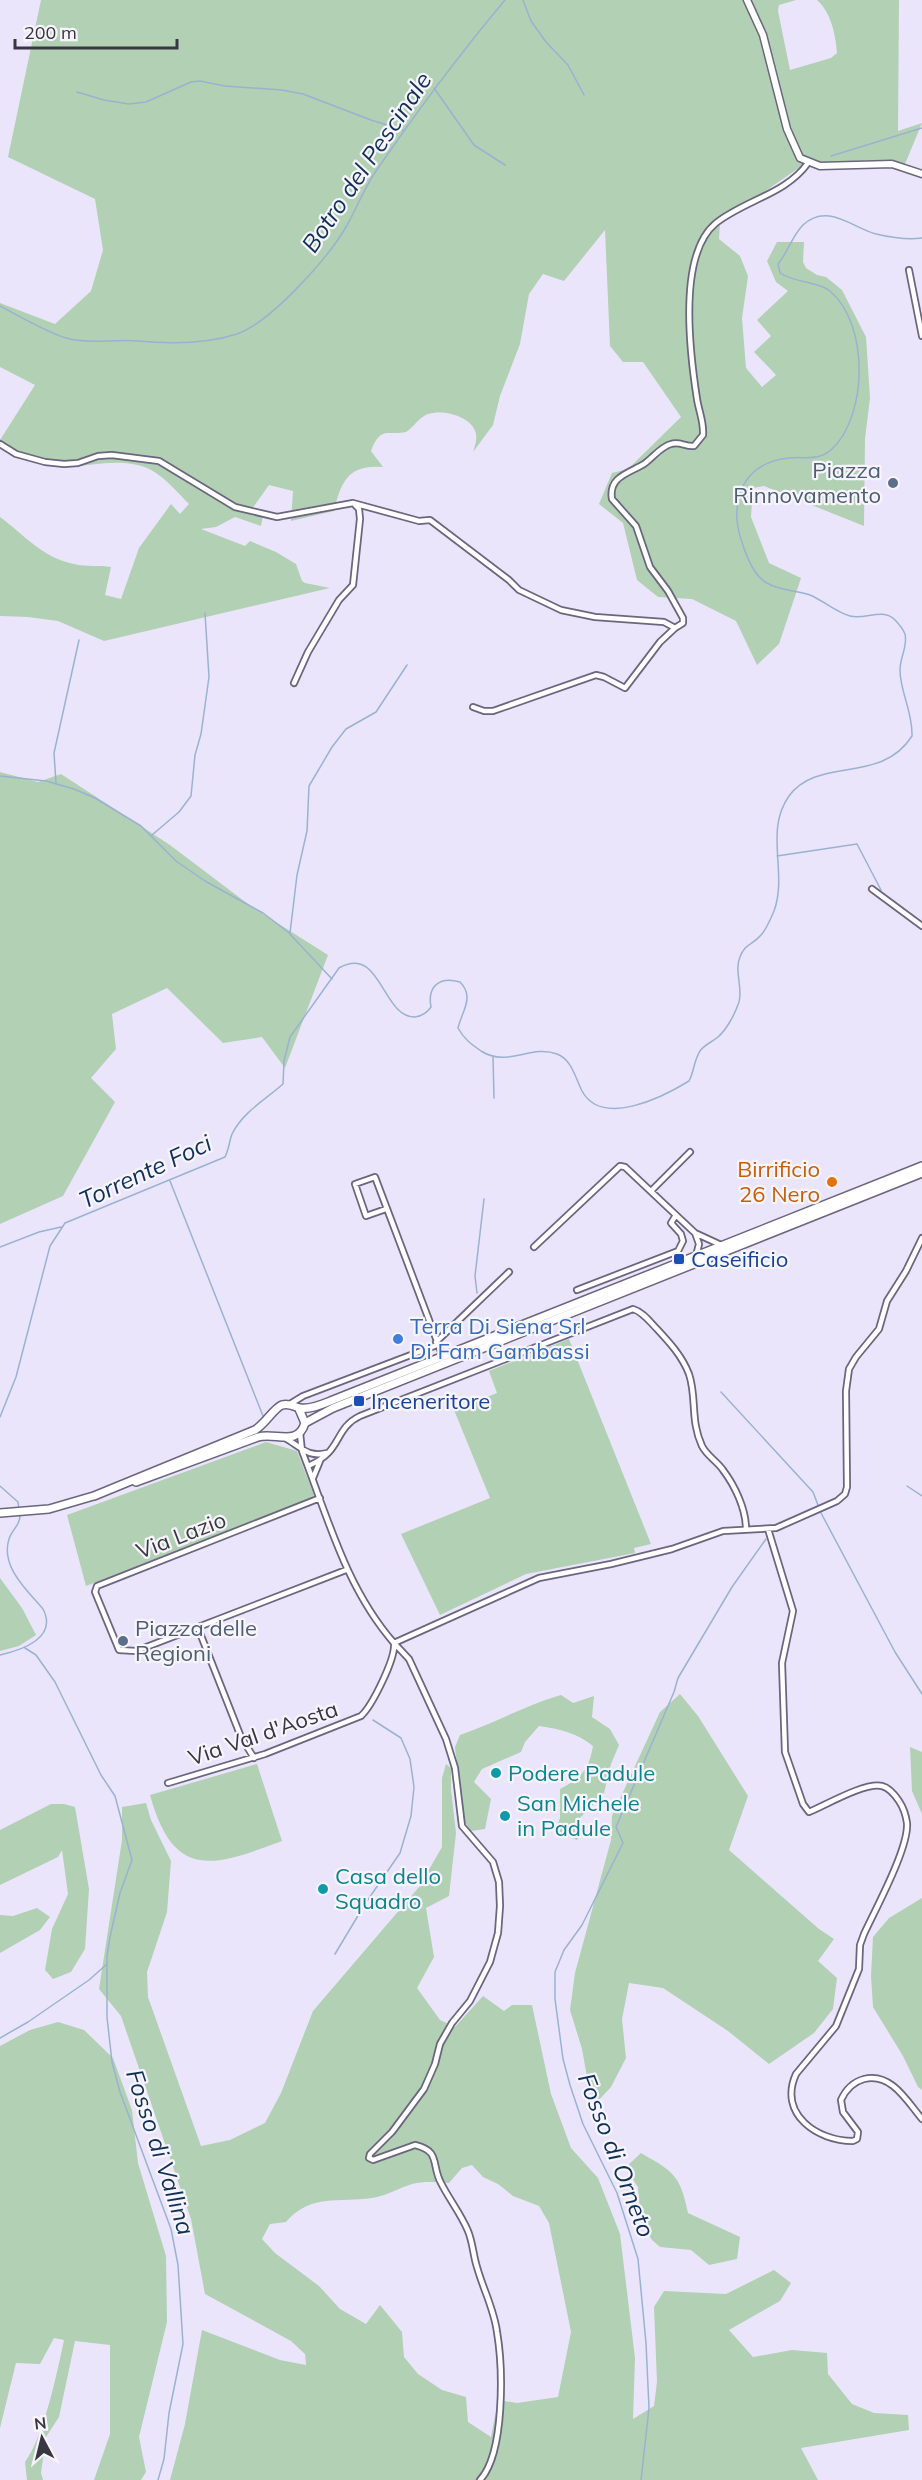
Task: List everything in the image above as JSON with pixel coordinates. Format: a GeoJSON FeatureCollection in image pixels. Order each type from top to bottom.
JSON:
{"type":"FeatureCollection","features":[{"type":"Feature","properties":{"kind":"main road"},"geometry":{"type":"LineString","coordinates":[[0,1513],[33,1511],[65,1505],[258,1437],[273,1427],[278,1407],[290,1404],[299,1408],[325,1403],[922,1166]]}},
{"type":"Feature","properties":{"kind":"main road"},"geometry":{"type":"LineString","coordinates":[[273,1427],[285,1438],[294,1437],[300,1433],[305,1423],[333,1408],[922,1173]]}},
{"type":"Feature","properties":{"kind":"main road"},"geometry":{"type":"LineString","coordinates":[[299,1408],[305,1423]]}},
{"type":"Feature","properties":{"kind":"main road"},"geometry":{"type":"LineString","coordinates":[[94,1496],[255,1430],[273,1427]]}},
{"type":"Feature","properties":{"kind":"street"},"geometry":{"type":"LineString","coordinates":[[747,0],[763,35],[793,145],[800,158],[820,166],[892,164],[922,174]]}},
{"type":"Feature","properties":{"kind":"street"},"geometry":{"type":"LineString","coordinates":[[473,707],[493,711],[596,675],[625,688],[660,642],[683,622],[683,618],[650,567],[636,526],[612,499],[612,486],[621,476],[643,465],[665,446],[673,443],[694,446],[703,435],[690,330],[694,260],[703,238],[716,223],[770,194],[808,163]]}},
{"type":"Feature","properties":{"kind":"street"},"geometry":{"type":"LineString","coordinates":[[909,270],[922,336]]}},
{"type":"Feature","properties":{"kind":"street"},"geometry":{"type":"LineString","coordinates":[[0,444],[16,454],[45,462],[78,463],[99,456],[112,455],[159,461],[235,507],[277,517],[353,503],[419,521],[430,520],[519,590],[551,606],[595,617],[664,622],[675,628]]}},
{"type":"Feature","properties":{"kind":"street"},"geometry":{"type":"LineString","coordinates":[[294,683],[308,652],[339,600],[353,585],[360,519],[359,508],[353,503]]}},
{"type":"Feature","properties":{"kind":"street"},"geometry":{"type":"LineString","coordinates":[[872,889],[922,926]]}},
{"type":"Feature","properties":{"kind":"street"},"geometry":{"type":"LineString","coordinates":[[651,1191],[690,1152]]}},
{"type":"Feature","properties":{"kind":"street"},"geometry":{"type":"LineString","coordinates":[[534,1247],[617,1167],[625,1167],[695,1233],[722,1245]]}},
{"type":"Feature","properties":{"kind":"street"},"geometry":{"type":"LineString","coordinates":[[386,1209],[366,1216],[355,1185],[375,1178],[443,1357]]}},
{"type":"Feature","properties":{"kind":"street"},"geometry":{"type":"LineString","coordinates":[[577,1290],[678,1251],[683,1242],[682,1236],[671,1223],[676,1215]]}},
{"type":"Feature","properties":{"kind":"street"},"geometry":{"type":"LineString","coordinates":[[695,1233],[699,1243],[696,1256]]}},
{"type":"Feature","properties":{"kind":"street"},"geometry":{"type":"LineString","coordinates":[[394,1643],[539,1578],[672,1549],[720,1531],[768,1529],[814,1512],[840,1499],[846,1490],[846,1391],[850,1367],[878,1331],[887,1301],[906,1271],[922,1238]]}},
{"type":"Feature","properties":{"kind":"street"},"geometry":{"type":"LineString","coordinates":[[290,1404],[303,1396],[437,1343],[509,1272]]}},
{"type":"Feature","properties":{"kind":"street"},"geometry":{"type":"LineString","coordinates":[[313,1478],[320,1461],[330,1452],[345,1427],[360,1416],[624,1310],[634,1309],[643,1315],[682,1360],[690,1378],[693,1414],[698,1437],[705,1451],[724,1471],[732,1485],[745,1513],[746,1529]]}},
{"type":"Feature","properties":{"kind":"street"},"geometry":{"type":"LineString","coordinates":[[300,1433],[302,1451],[346,1570],[374,1619],[411,1663],[452,1754],[462,1826],[493,1862],[499,1882],[498,1933],[490,1962],[470,2001],[452,2023],[440,2044],[435,2064],[424,2090],[369,2158],[373,2160],[408,2146],[421,2147],[435,2158],[436,2175],[471,2238],[476,2263],[490,2301],[498,2333],[500,2414],[493,2455],[480,2480]]}},
{"type":"Feature","properties":{"kind":"street"},"geometry":{"type":"LineString","coordinates":[[285,1438],[302,1451],[317,1455],[330,1452]]}},
{"type":"Feature","properties":{"kind":"street"},"geometry":{"type":"LineString","coordinates":[[307,1464],[317,1455]]}},
{"type":"Feature","properties":{"kind":"street"},"geometry":{"type":"LineString","coordinates":[[307,1464],[320,1461]]}},
{"type":"Feature","properties":{"kind":"street","name":"Via Lazio"},"geometry":{"type":"LineString","coordinates":[[198,1628],[136,1651],[118,1650],[95,1592],[97,1586],[320,1498]]}},
{"type":"Feature","properties":{"kind":"street"},"geometry":{"type":"LineString","coordinates":[[768,1529],[793,1611],[782,1663],[785,1752],[803,1804],[809,1812],[861,1790],[882,1786],[893,1792],[901,1805],[907,1824],[893,1871],[864,1934],[859,1969],[836,2026],[796,2074],[793,2080],[793,2102],[801,2122],[806,2126],[832,2137],[853,2141],[857,2139],[858,2132],[843,2112],[841,2100],[850,2086],[859,2080],[876,2077],[887,2081],[922,2119]]}},
{"type":"Feature","properties":{"kind":"street"},"geometry":{"type":"LineString","coordinates":[[254,1758],[241,1737],[198,1628],[346,1570]]}},
{"type":"Feature","properties":{"kind":"street","name":"Via Val d'Aosta"},"geometry":{"type":"LineString","coordinates":[[168,1783],[254,1758],[362,1715],[393,1655],[394,1643]]}},
{"type":"Feature","properties":{"kind":"green space"},"geometry":{"type":"Polygon","coordinates":[[[41,0],[796,0],[779,5],[778,11],[790,70],[831,58],[837,53],[829,18],[817,0],[899,0],[898,131],[922,123],[905,164],[881,161],[822,162],[810,160],[720,223],[719,239],[740,256],[748,276],[742,318],[746,368],[762,387],[776,375],[754,352],[771,336],[757,320],[788,291],[776,282],[767,261],[777,242],[804,242],[803,262],[806,268],[817,275],[826,277],[842,290],[866,337],[870,398],[865,439],[864,526],[764,486],[753,488],[751,517],[769,563],[801,578],[779,644],[757,665],[736,621],[692,599],[658,597],[637,580],[623,523],[599,504],[612,473],[628,469],[681,417],[643,362],[623,362],[610,346],[605,230],[564,281],[543,274],[529,294],[520,344],[500,396],[493,425],[473,452],[476,434],[469,423],[449,413],[428,414],[406,432],[385,433],[378,438],[371,451],[383,467],[362,468],[348,477],[340,491],[334,511],[291,521],[293,491],[269,485],[249,513],[263,516],[261,526],[235,517],[216,527],[201,529],[245,546],[250,541],[276,552],[296,564],[302,581],[305,583],[330,588],[104,641],[58,621],[0,616],[0,517],[34,545],[62,561],[79,565],[111,567],[105,595],[121,599],[139,548],[171,504],[180,514],[189,504],[156,473],[135,464],[65,467],[39,464],[0,446],[0,440],[35,385],[0,367],[0,303],[55,324],[91,291],[103,250],[95,199],[8,157],[41,0]]]}},
{"type":"Feature","properties":{"kind":"green space"},"geometry":{"type":"Polygon","coordinates":[[[0,772],[38,782],[61,774],[170,845],[252,907],[328,955],[285,1068],[262,1037],[223,1043],[167,988],[112,1014],[116,1049],[91,1078],[115,1102],[63,1196],[0,1224],[0,772]]]}},
{"type":"Feature","properties":{"kind":"green space"},"geometry":{"type":"Polygon","coordinates":[[[569,1339],[651,1544],[634,1548],[635,1553],[526,1574],[440,1615],[401,1534],[490,1498],[454,1410],[497,1393],[489,1371],[569,1339]]]}},
{"type":"Feature","properties":{"kind":"green space"},"geometry":{"type":"Polygon","coordinates":[[[266,1442],[297,1451],[314,1495],[312,1498],[86,1586],[67,1515],[266,1442]]]}},
{"type":"Feature","properties":{"kind":"green space"},"geometry":{"type":"Polygon","coordinates":[[[0,1578],[22,1608],[36,1635],[19,1646],[0,1651],[0,1578]]]}},
{"type":"Feature","properties":{"kind":"green space"},"geometry":{"type":"Polygon","coordinates":[[[680,1694],[698,1716],[748,1796],[729,1850],[819,1929],[834,1939],[818,1961],[837,1978],[833,2009],[814,2033],[769,2064],[728,2031],[663,1988],[629,1983],[622,2019],[626,2058],[611,2087],[597,2102],[589,2088],[582,2049],[570,2010],[575,1973],[611,1840],[612,1816],[660,1712],[680,1694]]]}},
{"type":"Feature","properties":{"kind":"green space"},"geometry":{"type":"Polygon","coordinates":[[[561,1695],[573,1703],[594,1696],[592,1717],[610,1729],[619,1745],[611,1764],[604,1793],[580,1818],[586,1832],[577,1840],[555,1832],[560,1818],[560,1789],[583,1772],[593,1746],[568,1732],[539,1726],[525,1742],[521,1752],[482,1769],[474,1782],[491,1799],[485,1829],[471,1831],[463,1820],[455,1747],[460,1735],[561,1695]]]}},
{"type":"Feature","properties":{"kind":"green space"},"geometry":{"type":"Polygon","coordinates":[[[910,1747],[922,1752],[922,1814],[912,1791],[910,1747]]]}},
{"type":"Feature","properties":{"kind":"green space"},"geometry":{"type":"Polygon","coordinates":[[[257,1764],[282,1841],[236,1857],[217,1860],[200,1860],[184,1854],[171,1842],[160,1823],[150,1795],[257,1764]]]}},
{"type":"Feature","properties":{"kind":"green space"},"geometry":{"type":"Polygon","coordinates":[[[446,1764],[451,1768],[456,1833],[449,1896],[426,1908],[434,1957],[417,1988],[440,2020],[455,2027],[483,1996],[504,2011],[512,2005],[532,2005],[551,2094],[571,2148],[598,2178],[620,2234],[635,2358],[633,2419],[654,2406],[657,2382],[654,2307],[664,2291],[726,2294],[774,2270],[791,2283],[780,2301],[729,2330],[753,2357],[792,2350],[827,2353],[828,2374],[852,2404],[874,2413],[908,2415],[909,2430],[801,2448],[818,2480],[170,2480],[185,2424],[202,2330],[280,2360],[306,2365],[305,2354],[291,2341],[205,2294],[191,2219],[121,2016],[99,1989],[122,1840],[122,1807],[146,1803],[151,1820],[171,1861],[167,1912],[147,1972],[148,1997],[201,2146],[230,2140],[265,2123],[281,2093],[313,2011],[419,1887],[442,1847],[442,1778],[446,1764]],[[472,2165],[462,2168],[449,2183],[417,2183],[377,2197],[315,2203],[305,2207],[286,2222],[270,2224],[262,2239],[275,2253],[319,2286],[340,2309],[366,2324],[380,2305],[402,2332],[404,2357],[418,2374],[442,2390],[466,2397],[468,2422],[491,2437],[498,2400],[517,2403],[558,2397],[571,2332],[549,2223],[539,2206],[513,2196],[498,2184],[483,2177],[472,2165]]]}},
{"type":"Feature","properties":{"kind":"green space"},"geometry":{"type":"Polygon","coordinates":[[[51,1804],[75,1807],[89,1889],[85,1949],[71,1972],[53,1979],[45,1970],[52,1929],[68,1894],[62,1850],[58,1857],[0,1885],[0,1830],[51,1804]]]}},
{"type":"Feature","properties":{"kind":"green space"},"geometry":{"type":"Polygon","coordinates":[[[922,1898],[922,2090],[918,2087],[903,2056],[873,2007],[871,1976],[873,1937],[889,1918],[922,1898]]]}},
{"type":"Feature","properties":{"kind":"green space"},"geometry":{"type":"Polygon","coordinates":[[[37,1908],[50,1917],[40,1930],[0,1953],[0,1915],[13,1916],[37,1908]]]}},
{"type":"Feature","properties":{"kind":"green space"},"geometry":{"type":"Polygon","coordinates":[[[58,2022],[84,2030],[113,2058],[132,2110],[138,2163],[166,2256],[167,2322],[139,2437],[146,2472],[141,2480],[94,2480],[110,2434],[110,2345],[75,2341],[59,2417],[46,2437],[41,2473],[43,2480],[27,2480],[25,2462],[44,2421],[64,2340],[54,2338],[40,2364],[16,2363],[0,2428],[0,2046],[30,2030],[58,2022]]]}},
{"type":"Feature","properties":{"kind":"green space"},"geometry":{"type":"Polygon","coordinates":[[[641,2153],[674,2176],[682,2190],[688,2213],[740,2237],[737,2259],[709,2265],[691,2250],[660,2247],[652,2240],[641,2223],[638,2187],[625,2168],[641,2153]]]}},
{"type":"Feature","properties":{"kind":"waterway","name":"Botro del Pescinale"},"geometry":{"type":"LineString","coordinates":[[0,306],[54,334],[78,340],[188,342],[213,340],[237,334],[251,327],[266,317],[298,288],[338,240],[370,180],[389,152],[421,107],[505,0]]}},
{"type":"Feature","properties":{"kind":"waterway"},"geometry":{"type":"LineString","coordinates":[[523,0],[531,21],[546,42],[568,65],[584,95]]}},
{"type":"Feature","properties":{"kind":"waterway"},"geometry":{"type":"LineString","coordinates":[[77,92],[129,104],[146,102],[191,82],[200,81],[225,86],[282,90],[303,94],[403,130]]}},
{"type":"Feature","properties":{"kind":"waterway"},"geometry":{"type":"LineString","coordinates":[[434,88],[474,145],[505,165]]}},
{"type":"Feature","properties":{"kind":"waterway"},"geometry":{"type":"LineString","coordinates":[[831,156],[922,128]]}},
{"type":"Feature","properties":{"kind":"waterway","name":"Torrente Foci"},"geometry":{"type":"LineString","coordinates":[[0,1417],[16,1377],[50,1246],[65,1223],[225,1157],[232,1134],[242,1119],[283,1084],[284,1061],[290,1037],[339,968],[353,963],[364,966],[373,973],[395,1006],[404,1014],[415,1017],[424,1014],[431,1007],[431,993],[436,984],[446,980],[460,982],[467,993],[467,999],[458,1028],[471,1044],[491,1056],[510,1057],[538,1052],[557,1054],[570,1065],[582,1091],[591,1102],[604,1107],[633,1106],[664,1095],[689,1081],[700,1051],[728,1026],[740,997],[738,962],[744,949],[763,933],[774,911],[779,882],[778,823],[789,796],[801,784],[816,777],[884,760],[899,751],[912,736],[911,719],[900,670],[906,638],[897,622],[884,614],[850,616],[810,595],[777,588],[760,578],[744,550],[738,528],[737,510],[746,481],[759,468],[768,463],[789,458],[822,456],[827,453],[844,434],[852,415],[857,393],[859,370],[857,347],[852,325],[843,306],[826,288],[780,273],[778,264],[803,225],[821,216],[831,216],[876,234],[899,238],[922,238]]}},
{"type":"Feature","properties":{"kind":"waterway"},"geometry":{"type":"LineString","coordinates":[[152,835],[179,812],[191,796],[195,755],[201,734],[209,677],[205,613]]}},
{"type":"Feature","properties":{"kind":"waterway"},"geometry":{"type":"LineString","coordinates":[[56,783],[54,753],[79,640]]}},
{"type":"Feature","properties":{"kind":"waterway"},"geometry":{"type":"LineString","coordinates":[[290,933],[297,875],[307,831],[309,786],[332,747],[346,729],[376,712],[407,665]]}},
{"type":"Feature","properties":{"kind":"waterway"},"geometry":{"type":"LineString","coordinates":[[0,776],[46,781],[74,789],[95,798],[141,826],[176,861],[205,881],[263,913],[288,932],[332,979]]}},
{"type":"Feature","properties":{"kind":"waterway"},"geometry":{"type":"LineString","coordinates":[[777,856],[857,844],[881,890]]}},
{"type":"Feature","properties":{"kind":"waterway"},"geometry":{"type":"LineString","coordinates":[[493,1057],[494,1098]]}},
{"type":"Feature","properties":{"kind":"waterway"},"geometry":{"type":"LineString","coordinates":[[170,1181],[263,1416]]}},
{"type":"Feature","properties":{"kind":"waterway"},"geometry":{"type":"LineString","coordinates":[[477,1293],[475,1276],[484,1199]]}},
{"type":"Feature","properties":{"kind":"waterway"},"geometry":{"type":"LineString","coordinates":[[0,1247],[39,1232],[61,1227]]}},
{"type":"Feature","properties":{"kind":"waterway"},"geometry":{"type":"LineString","coordinates":[[721,1392],[813,1492],[821,1513],[895,1652],[922,1694]]}},
{"type":"Feature","properties":{"kind":"waterway","name":"Torrente Foci"},"geometry":{"type":"LineString","coordinates":[[0,1486],[18,1502],[19,1509]]}},
{"type":"Feature","properties":{"kind":"waterway"},"geometry":{"type":"LineString","coordinates":[[907,1486],[922,1496]]}},
{"type":"Feature","properties":{"kind":"waterway","name":"Torrente Foci"},"geometry":{"type":"LineString","coordinates":[[0,1655],[27,1646],[42,1635],[46,1628],[43,1609],[17,1578],[8,1559],[9,1539],[19,1521],[20,1513]]}},
{"type":"Feature","properties":{"kind":"waterway","name":"Fosso di Orneto"},"geometry":{"type":"LineString","coordinates":[[641,2480],[649,2408],[638,2259],[617,2193],[583,2124],[570,2085],[563,2059],[555,1999],[555,1972],[564,1950],[582,1925],[623,1843],[616,1827],[678,1678],[732,1587],[766,1539]]}},
{"type":"Feature","properties":{"kind":"waterway","name":"Fosso di Vallina"},"geometry":{"type":"LineString","coordinates":[[25,1648],[36,1655],[55,1682],[101,1775],[115,1796],[132,1860],[120,1893],[110,1937],[107,1956],[107,2017],[112,2062],[120,2092],[171,2229],[178,2265],[183,2344],[169,2413],[164,2459],[158,2480]]}},
{"type":"Feature","properties":{"kind":"waterway"},"geometry":{"type":"LineString","coordinates":[[335,1954],[365,1904],[400,1853],[411,1816],[414,1787],[410,1759],[401,1738],[373,1720]]}},
{"type":"Feature","properties":{"kind":"waterway"},"geometry":{"type":"LineString","coordinates":[[0,2038],[28,2022],[89,1980],[107,1964]]}},
{"type":"Feature","properties":{"kind":"place","name":"Piazza Rinnovamento"},"geometry":{"type":"Point","coordinates":[893,483]}},
{"type":"Feature","properties":{"kind":"place","name":"Birrificio 26 Nero"},"geometry":{"type":"Point","coordinates":[832,1182]}},
{"type":"Feature","properties":{"kind":"place","name":"Caseificio"},"geometry":{"type":"Point","coordinates":[679,1259]}},
{"type":"Feature","properties":{"kind":"place","name":"Terra Di Siena Srl Di Fam Gambassi"},"geometry":{"type":"Point","coordinates":[398,1339]}},
{"type":"Feature","properties":{"kind":"place","name":"Inceneritore"},"geometry":{"type":"Point","coordinates":[359,1401]}},
{"type":"Feature","properties":{"kind":"place","name":"Piazza delle Regioni"},"geometry":{"type":"Point","coordinates":[123,1641]}},
{"type":"Feature","properties":{"kind":"place","name":"Podere Padule"},"geometry":{"type":"Point","coordinates":[496,1773]}},
{"type":"Feature","properties":{"kind":"place","name":"San Michele in Padule"},"geometry":{"type":"Point","coordinates":[505,1816]}},
{"type":"Feature","properties":{"kind":"place","name":"Casa dello Squadro"},"geometry":{"type":"Point","coordinates":[323,1889]}}]}
